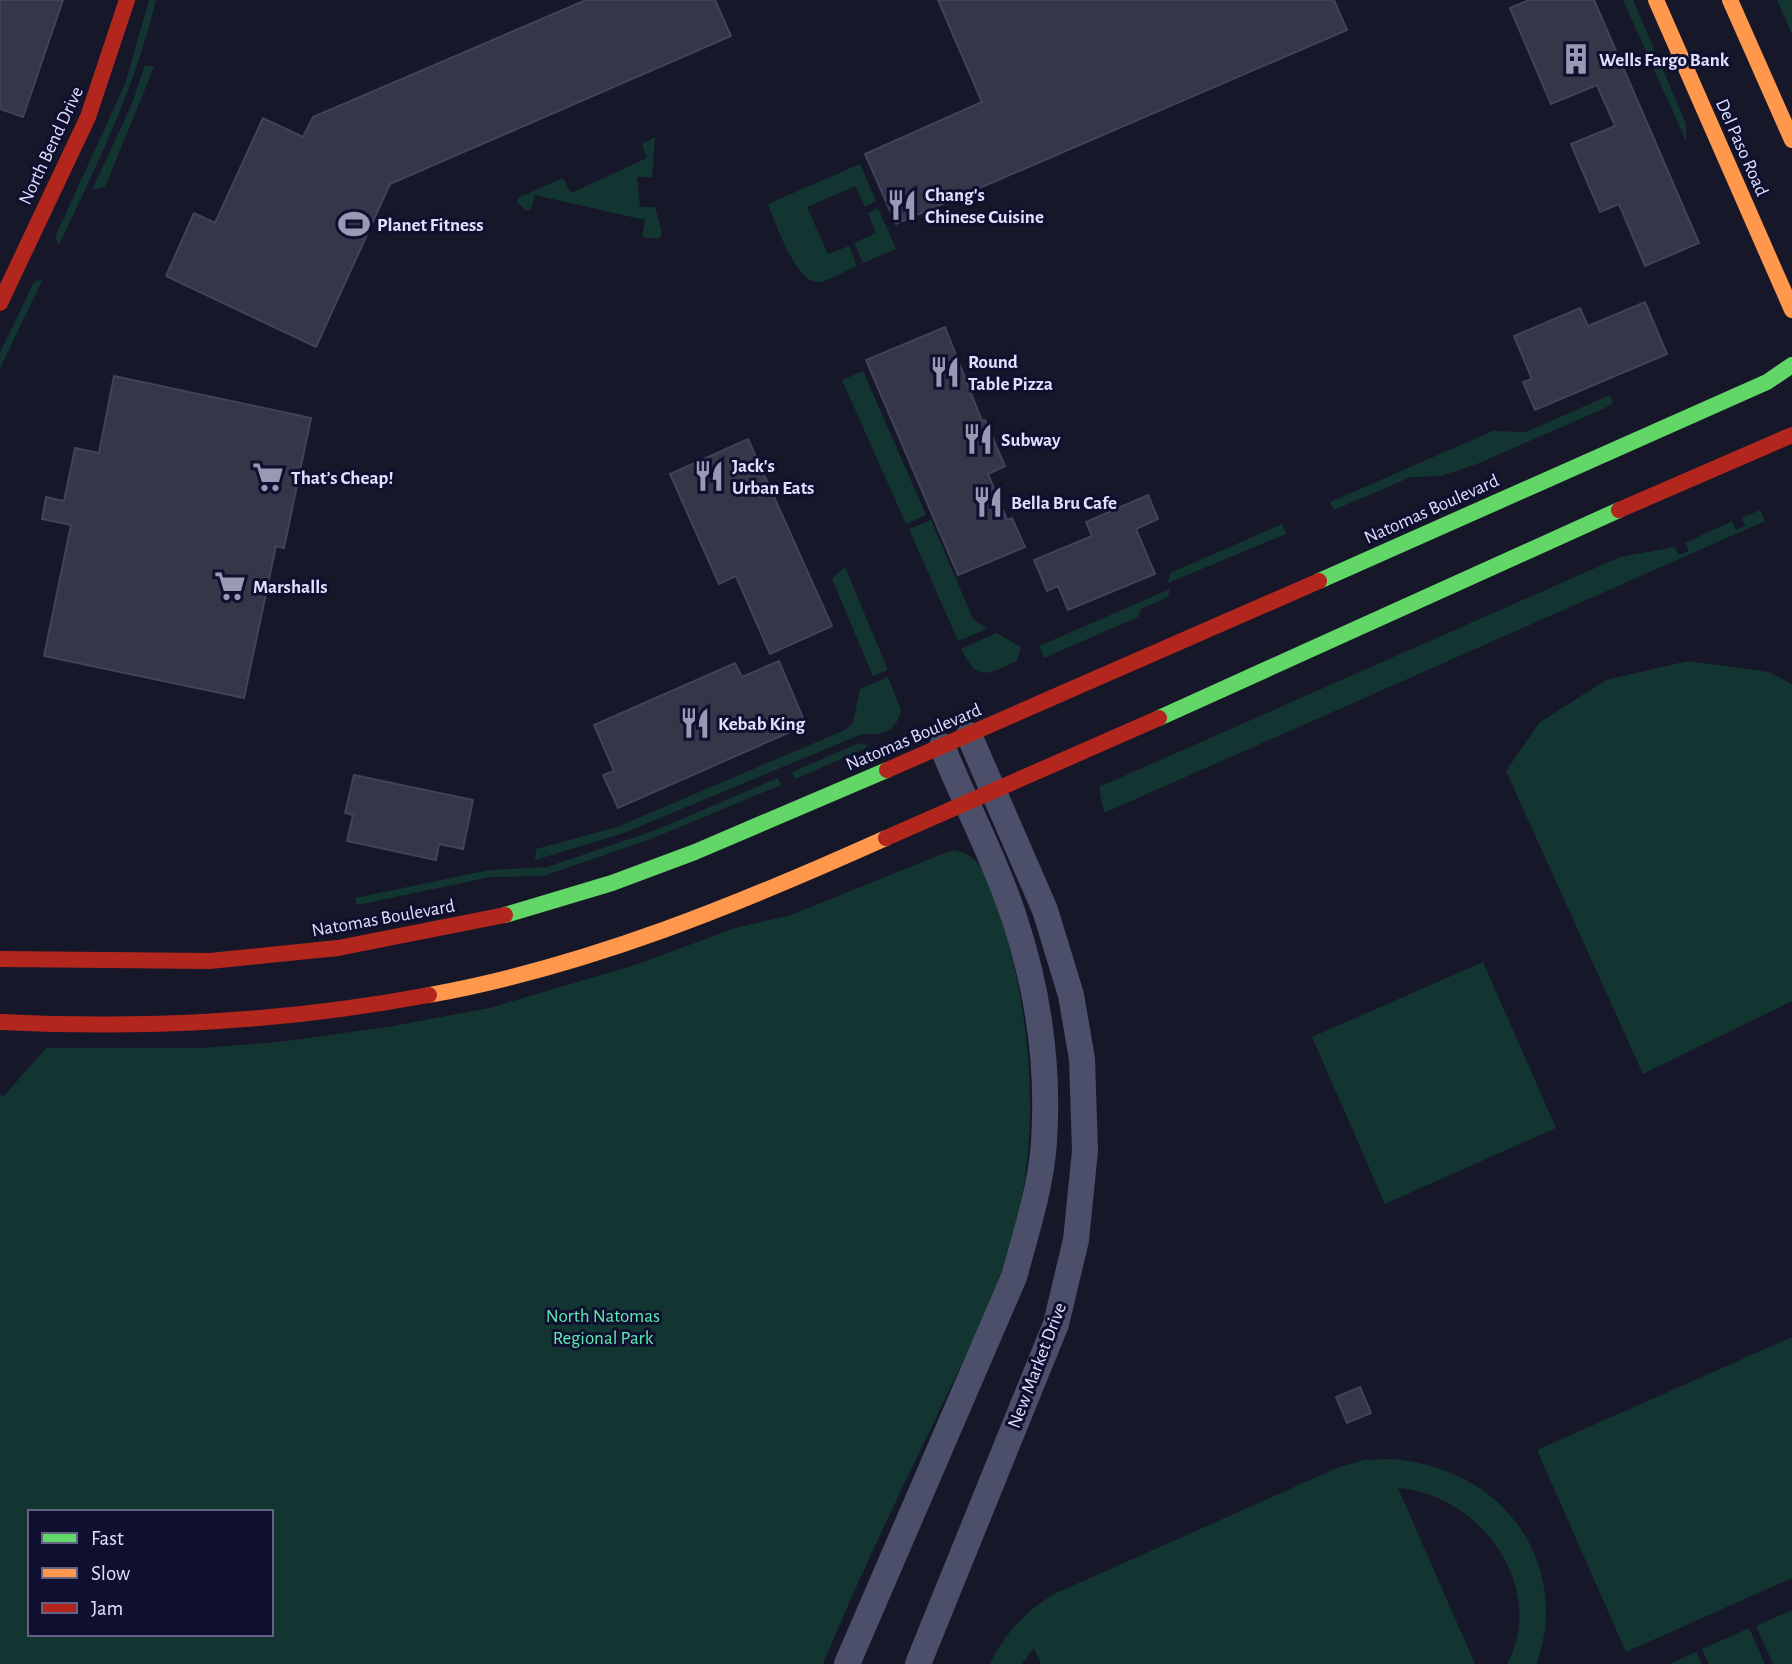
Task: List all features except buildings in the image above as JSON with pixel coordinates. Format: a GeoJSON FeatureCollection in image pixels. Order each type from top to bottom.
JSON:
{"type":"FeatureCollection","features":[{"type":"Feature","properties":{"kind":"main road","name":"North Bend Drive"},"geometry":{"type":"LineString","coordinates":[[0,303],[90,114],[114,53],[127,0]]}},
{"type":"Feature","properties":{"kind":"main road","name":"Del Paso Road"},"geometry":{"type":"LineString","coordinates":[[1656,0],[1792,310]]}},
{"type":"Feature","properties":{"kind":"main road"},"geometry":{"type":"LineString","coordinates":[[1730,0],[1792,140]]}},
{"type":"Feature","properties":{"kind":"main road","name":"Natomas Boulevard"},"geometry":{"type":"LineString","coordinates":[[0,959],[210,961],[338,948],[497,917],[612,883],[683,856],[969,735],[1767,382],[1792,365]]}},
{"type":"Feature","properties":{"kind":"main road"},"geometry":{"type":"LineString","coordinates":[[0,1021],[183,1024],[293,1018],[392,1004],[555,967],[708,915],[1792,435]]}},
{"type":"Feature","properties":{"kind":"street","name":"New Market Drive"},"geometry":{"type":"LineString","coordinates":[[918,1664],[1056,1324],[1076,1240],[1085,1151],[1082,1059],[1071,995],[1045,910],[969,735]]}},
{"type":"Feature","properties":{"kind":"street"},"geometry":{"type":"LineString","coordinates":[[847,1664],[1014,1277],[1031,1213],[1044,1144],[1044,1071],[1034,989],[1014,916],[942,746]]}},
{"type":"Feature","properties":{"kind":"green space"},"geometry":{"type":"Polygon","coordinates":[[[149,0],[156,0],[126,95],[59,245],[55,237],[125,84],[149,0]]]}},
{"type":"Feature","properties":{"kind":"green space"},"geometry":{"type":"Polygon","coordinates":[[[1623,0],[1633,0],[1686,124],[1686,141],[1623,0]]]}},
{"type":"Feature","properties":{"kind":"green space"},"geometry":{"type":"Polygon","coordinates":[[[1777,0],[1792,0],[1792,34],[1777,0]]]}},
{"type":"Feature","properties":{"kind":"green space"},"geometry":{"type":"Polygon","coordinates":[[[145,65],[154,67],[105,187],[92,190],[131,106],[145,65]]]}},
{"type":"Feature","properties":{"kind":"green space"},"geometry":{"type":"Polygon","coordinates":[[[655,137],[652,177],[637,177],[640,207],[655,207],[662,233],[659,239],[642,237],[645,220],[535,195],[531,209],[527,211],[517,203],[518,198],[563,178],[571,193],[647,158],[642,144],[655,137]]]}},
{"type":"Feature","properties":{"kind":"green space"},"geometry":{"type":"Polygon","coordinates":[[[860,164],[876,201],[865,207],[855,186],[807,207],[828,254],[849,246],[857,266],[826,280],[816,282],[808,279],[787,249],[768,204],[860,164]]]}},
{"type":"Feature","properties":{"kind":"green space"},"geometry":{"type":"Polygon","coordinates":[[[878,208],[896,249],[863,263],[854,243],[876,233],[868,213],[878,208]]]}},
{"type":"Feature","properties":{"kind":"green space"},"geometry":{"type":"Polygon","coordinates":[[[43,279],[0,368],[0,353],[34,282],[43,279]]]}},
{"type":"Feature","properties":{"kind":"green space"},"geometry":{"type":"Polygon","coordinates":[[[863,371],[926,515],[906,524],[842,380],[863,371]]]}},
{"type":"Feature","properties":{"kind":"green space"},"geometry":{"type":"Polygon","coordinates":[[[1610,395],[1613,403],[1603,409],[1477,464],[1441,476],[1411,477],[1334,510],[1330,502],[1493,431],[1526,432],[1610,395]]]}},
{"type":"Feature","properties":{"kind":"green space"},"geometry":{"type":"Polygon","coordinates":[[[1760,510],[1765,521],[1104,813],[1099,787],[1620,557],[1675,547],[1679,555],[1689,551],[1685,543],[1732,521],[1736,530],[1745,526],[1742,518],[1760,510]]]}},
{"type":"Feature","properties":{"kind":"green space"},"geometry":{"type":"Polygon","coordinates":[[[931,520],[973,619],[987,629],[958,641],[909,529],[931,520]]]}},
{"type":"Feature","properties":{"kind":"green space"},"geometry":{"type":"Polygon","coordinates":[[[1282,524],[1286,534],[1168,583],[1170,573],[1282,524]]]}},
{"type":"Feature","properties":{"kind":"green space"},"geometry":{"type":"Polygon","coordinates":[[[845,567],[888,670],[873,676],[832,579],[845,567]]]}},
{"type":"Feature","properties":{"kind":"green space"},"geometry":{"type":"Polygon","coordinates":[[[1170,589],[1168,597],[1141,609],[1138,617],[1044,658],[1039,646],[1170,589]]]}},
{"type":"Feature","properties":{"kind":"green space"},"geometry":{"type":"Polygon","coordinates":[[[996,633],[1021,647],[1017,661],[991,672],[978,671],[961,649],[996,633]]]}},
{"type":"Feature","properties":{"kind":"green space"},"geometry":{"type":"Polygon","coordinates":[[[1688,661],[1769,672],[1792,684],[1792,1001],[1643,1074],[1506,771],[1539,723],[1606,680],[1688,661]]]}},
{"type":"Feature","properties":{"kind":"green space"},"geometry":{"type":"Polygon","coordinates":[[[888,677],[901,710],[896,723],[888,731],[862,734],[624,833],[535,860],[536,849],[617,827],[845,730],[853,723],[860,689],[888,677]]]}},
{"type":"Feature","properties":{"kind":"green space"},"geometry":{"type":"Polygon","coordinates":[[[859,743],[867,745],[866,748],[795,779],[792,772],[859,743]]]}},
{"type":"Feature","properties":{"kind":"green space"},"geometry":{"type":"Polygon","coordinates":[[[778,778],[781,785],[651,839],[543,876],[491,877],[357,905],[355,898],[489,870],[547,867],[656,830],[778,778]]]}},
{"type":"Feature","properties":{"kind":"green space","name":"North Natomas Regional Park"},"geometry":{"type":"Polygon","coordinates":[[[952,850],[964,853],[981,868],[997,904],[1013,961],[1025,1030],[1029,1065],[1029,1134],[1021,1204],[1008,1256],[977,1332],[823,1664],[0,1664],[0,1095],[4,1096],[46,1048],[200,1048],[279,1042],[393,1026],[489,1008],[635,965],[735,928],[791,915],[952,850]]]}},
{"type":"Feature","properties":{"kind":"green space"},"geometry":{"type":"Polygon","coordinates":[[[1483,962],[1556,1128],[1385,1204],[1312,1037],[1483,962]]]}},
{"type":"Feature","properties":{"kind":"green space"},"geometry":{"type":"Polygon","coordinates":[[[1792,1337],[1792,1578],[1626,1652],[1537,1450],[1792,1337]]]}},
{"type":"Feature","properties":{"kind":"green space"},"geometry":{"type":"Polygon","coordinates":[[[1392,1459],[1423,1464],[1452,1474],[1479,1488],[1502,1506],[1520,1528],[1534,1554],[1543,1583],[1546,1622],[1537,1664],[1507,1664],[1518,1635],[1519,1605],[1512,1576],[1498,1549],[1479,1526],[1455,1507],[1427,1494],[1398,1488],[1475,1664],[1041,1664],[1034,1648],[1022,1664],[990,1664],[1017,1624],[1054,1594],[1337,1468],[1364,1460],[1392,1459]]]}},
{"type":"Feature","properties":{"kind":"green space"},"geometry":{"type":"Polygon","coordinates":[[[1792,1610],[1792,1664],[1773,1664],[1756,1626],[1792,1610]]]}},
{"type":"Feature","properties":{"kind":"green space"},"geometry":{"type":"Polygon","coordinates":[[[1749,1628],[1765,1664],[1709,1664],[1702,1649],[1749,1628]]]}},
{"type":"Feature","properties":{"kind":"green space"},"geometry":{"type":"Polygon","coordinates":[[[1696,1652],[1702,1664],[1669,1664],[1696,1652]]]}},
{"type":"Feature","properties":{"kind":"traffic: fast"},"geometry":{"type":"LineString","coordinates":[[1319,581],[1767,382],[1792,365]]}},
{"type":"Feature","properties":{"kind":"traffic: fast"},"geometry":{"type":"LineString","coordinates":[[1159,718],[1619,510]]}},
{"type":"Feature","properties":{"kind":"traffic: fast"},"geometry":{"type":"LineString","coordinates":[[505,915],[612,883],[695,852],[887,770]]}},
{"type":"Feature","properties":{"kind":"traffic: slow"},"geometry":{"type":"LineString","coordinates":[[1656,0],[1792,310]]}},
{"type":"Feature","properties":{"kind":"traffic: slow"},"geometry":{"type":"LineString","coordinates":[[1730,0],[1792,140]]}},
{"type":"Feature","properties":{"kind":"traffic: slow"},"geometry":{"type":"LineString","coordinates":[[429,995],[489,983],[605,950],[719,909],[886,838]]}},
{"type":"Feature","properties":{"kind":"traffic: jam"},"geometry":{"type":"LineString","coordinates":[[0,303],[88,117],[127,0]]}},
{"type":"Feature","properties":{"kind":"traffic: jam"},"geometry":{"type":"LineString","coordinates":[[1619,510],[1792,435]]}},
{"type":"Feature","properties":{"kind":"traffic: jam"},"geometry":{"type":"LineString","coordinates":[[887,770],[1319,581]]}},
{"type":"Feature","properties":{"kind":"traffic: jam"},"geometry":{"type":"LineString","coordinates":[[886,838],[1159,718]]}},
{"type":"Feature","properties":{"kind":"traffic: jam"},"geometry":{"type":"LineString","coordinates":[[0,959],[210,961],[338,948],[505,915]]}},
{"type":"Feature","properties":{"kind":"traffic: jam"},"geometry":{"type":"LineString","coordinates":[[0,1022],[109,1025],[215,1021],[321,1012],[429,995]]}},
{"type":"Feature","properties":{"kind":"place","name":"Wells Fargo Bank"},"geometry":{"type":"Point","coordinates":[1576,59]}},
{"type":"Feature","properties":{"kind":"place","name":"Chang's Chinese Cuisine"},"geometry":{"type":"Point","coordinates":[902,205]}},
{"type":"Feature","properties":{"kind":"place","name":"Planet Fitness"},"geometry":{"type":"Point","coordinates":[354,224]}},
{"type":"Feature","properties":{"kind":"place","name":"Round Table Pizza"},"geometry":{"type":"Point","coordinates":[945,372]}},
{"type":"Feature","properties":{"kind":"place","name":"Subway"},"geometry":{"type":"Point","coordinates":[978,439]}},
{"type":"Feature","properties":{"kind":"place","name":"Jack's Urban Eats"},"geometry":{"type":"Point","coordinates":[709,476]}},
{"type":"Feature","properties":{"kind":"place","name":"That’s Cheap!"},"geometry":{"type":"Point","coordinates":[268,477]}},
{"type":"Feature","properties":{"kind":"place","name":"Bella Bru Cafe"},"geometry":{"type":"Point","coordinates":[988,502]}},
{"type":"Feature","properties":{"kind":"place","name":"Marshalls"},"geometry":{"type":"Point","coordinates":[230,586]}},
{"type":"Feature","properties":{"kind":"place","name":"Kebab King"},"geometry":{"type":"Point","coordinates":[695,723]}}]}
